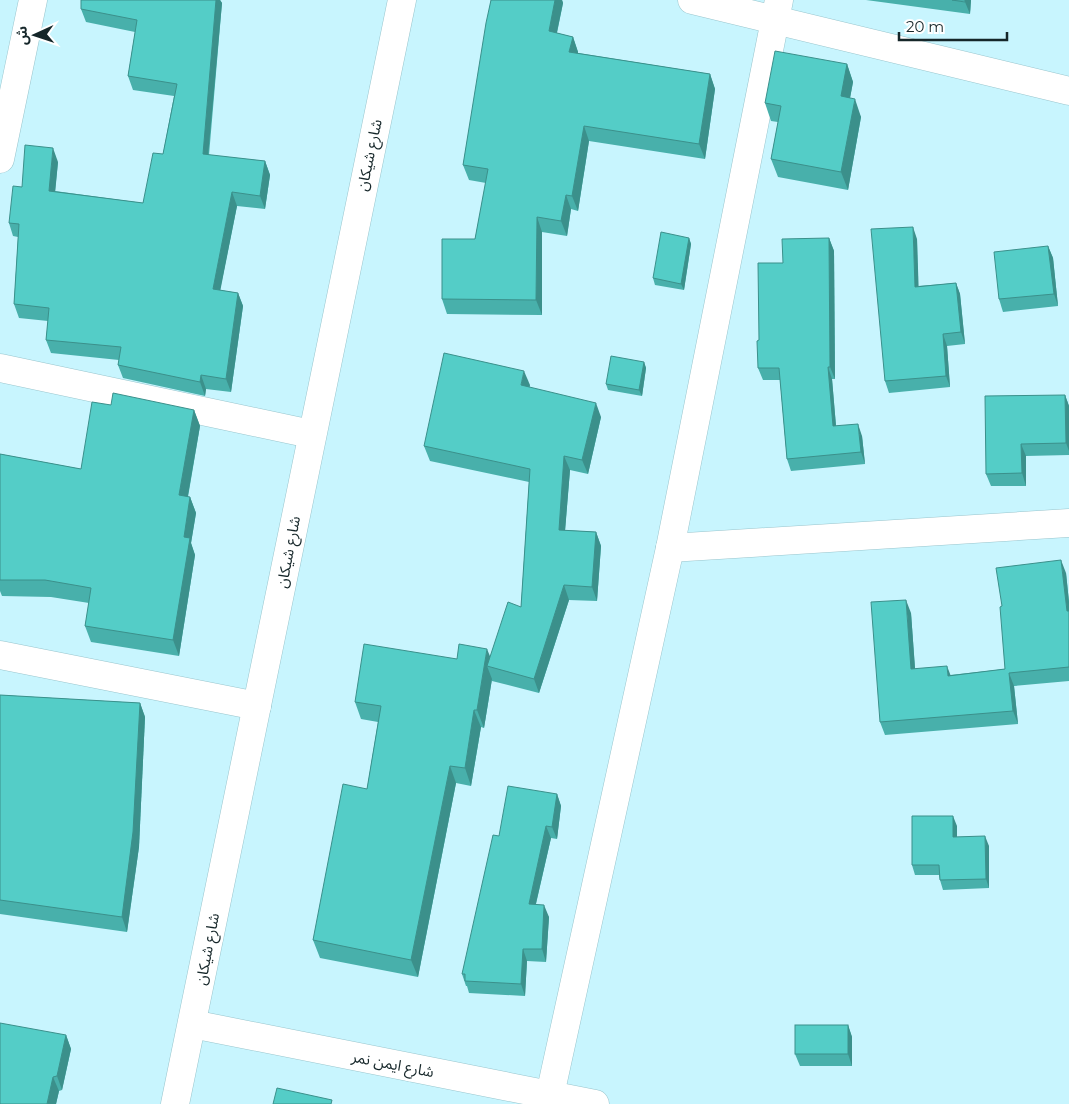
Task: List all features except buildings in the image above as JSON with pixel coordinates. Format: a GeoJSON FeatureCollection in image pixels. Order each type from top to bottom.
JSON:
{"type":"FeatureCollection","features":[{"type":"Feature","properties":{"kind":"street"},"geometry":{"type":"LineString","coordinates":[[0,159],[33,0]]}},
{"type":"Feature","properties":{"kind":"street","name":"شارع شيكان"},"geometry":{"type":"LineString","coordinates":[[174,1104],[402,0]]}},
{"type":"Feature","properties":{"kind":"street"},"geometry":{"type":"LineString","coordinates":[[692,0],[777,10],[1069,92]]}},
{"type":"Feature","properties":{"kind":"street"},"geometry":{"type":"LineString","coordinates":[[549,1100],[670,548],[777,10]]}},
{"type":"Feature","properties":{"kind":"street"},"geometry":{"type":"LineString","coordinates":[[0,368],[311,434]]}},
{"type":"Feature","properties":{"kind":"street"},"geometry":{"type":"LineString","coordinates":[[670,548],[1069,523]]}},
{"type":"Feature","properties":{"kind":"street"},"geometry":{"type":"LineString","coordinates":[[0,655],[257,706]]}},
{"type":"Feature","properties":{"kind":"street","name":"شارع ايمن نمر"},"geometry":{"type":"LineString","coordinates":[[192,1024],[549,1100],[595,1104]]}}]}
